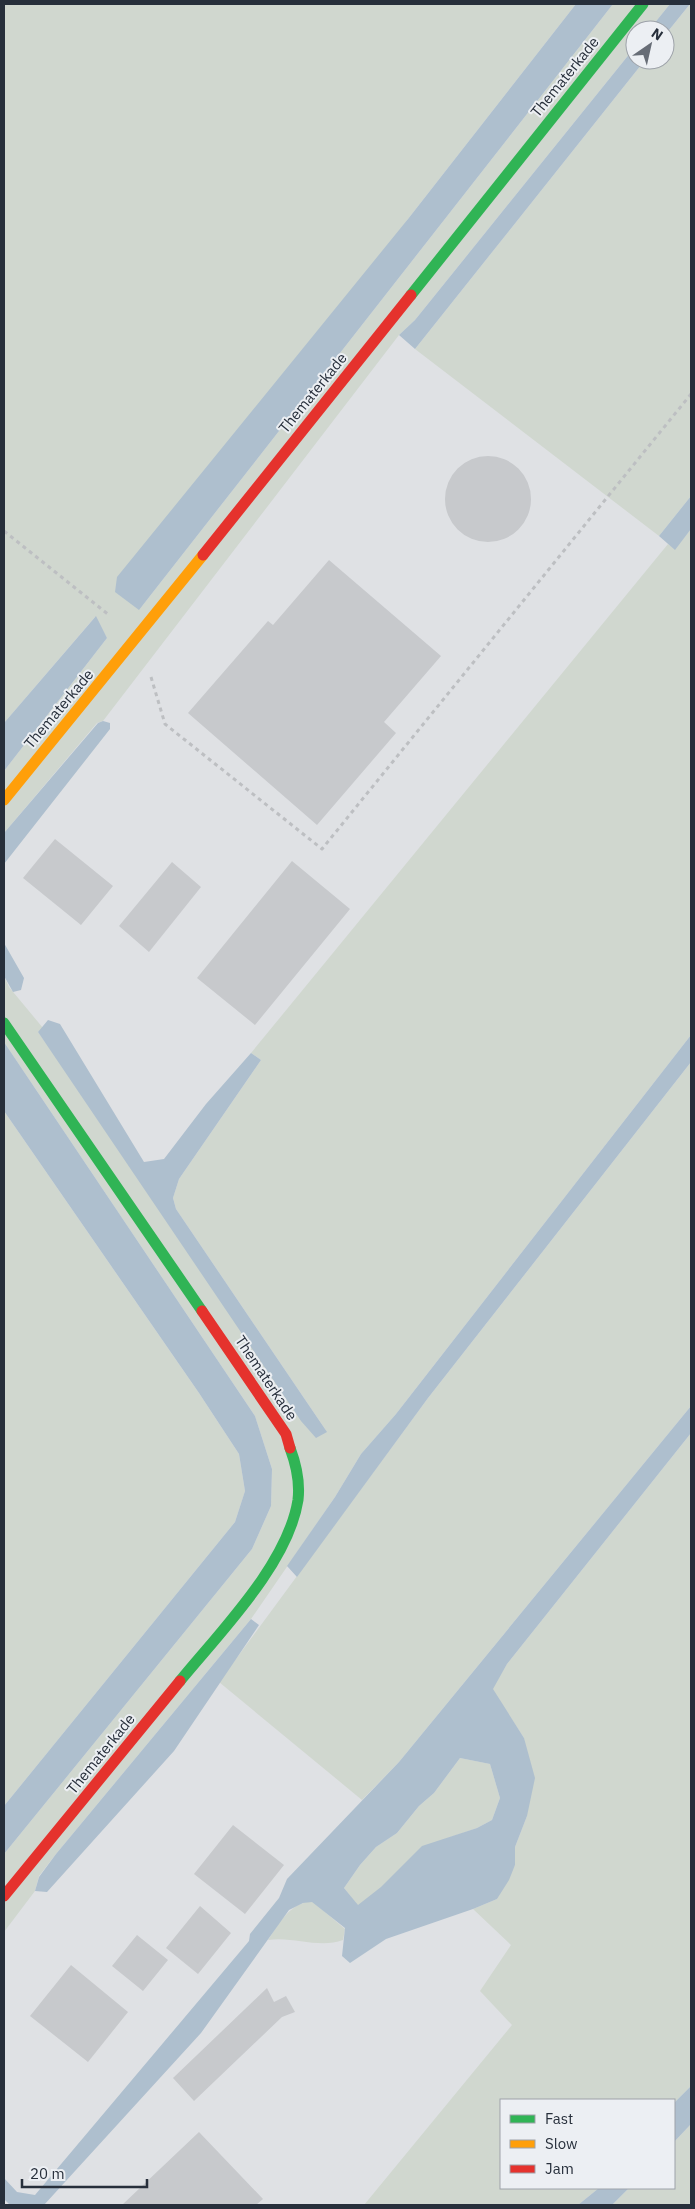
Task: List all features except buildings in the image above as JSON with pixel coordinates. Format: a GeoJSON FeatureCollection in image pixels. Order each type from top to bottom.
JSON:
{"type":"FeatureCollection","features":[{"type":"Feature","properties":{"kind":"street","name":"Thematerkade"},"geometry":{"type":"LineString","coordinates":[[4,800],[138,637],[643,4]]}},
{"type":"Feature","properties":{"kind":"street","name":"Thematerkade"},"geometry":{"type":"LineString","coordinates":[[4,1023],[286,1434],[297,1468],[298,1499],[291,1528],[255,1589],[4,1896]]}},
{"type":"Feature","properties":{"kind":"path"},"geometry":{"type":"LineString","coordinates":[[4,531],[138,637],[165,724],[322,849],[691,394]]}},
{"type":"Feature","properties":{"kind":"shaded area"},"geometry":{"type":"Polygon","coordinates":[[[4,4],[576,4],[408,219],[139,610],[613,4],[670,4],[657,20],[625,20],[625,59],[415,320],[399,335],[103,721],[97,723],[4,833],[4,771],[107,638],[95,617],[4,723],[4,4]]]}},
{"type":"Feature","properties":{"kind":"shaded area"},"geometry":{"type":"Polygon","coordinates":[[[691,4],[691,496],[659,536],[415,349],[637,70],[675,70],[675,23],[691,4]]]}},
{"type":"Feature","properties":{"kind":"shaded area"},"geometry":{"type":"Polygon","coordinates":[[[691,529],[691,1035],[396,1414],[361,1454],[335,1497],[251,1619],[56,1854],[39,1876],[35,1891],[4,1932],[4,1854],[252,1549],[271,1506],[272,1469],[255,1416],[4,1042],[4,976],[9,987],[43,1028],[38,1032],[327,1432],[176,1209],[173,1198],[179,1179],[261,1060],[251,1053],[668,544],[675,549],[691,529]]]}},
{"type":"Feature","properties":{"kind":"shaded area"},"geometry":{"type":"Polygon","coordinates":[[[691,1062],[691,1406],[399,1762],[362,1800],[219,1682],[428,1398],[691,1062]]]}},
{"type":"Feature","properties":{"kind":"shaded area"},"geometry":{"type":"Polygon","coordinates":[[[4,1111],[239,1454],[245,1491],[235,1522],[4,1806],[4,1111]]]}},
{"type":"Feature","properties":{"kind":"shaded area"},"geometry":{"type":"Polygon","coordinates":[[[691,1433],[691,2086],[675,2102],[675,2099],[500,2099],[500,2189],[598,2189],[578,2205],[364,2205],[512,2025],[480,1991],[511,1945],[473,1909],[497,1899],[515,1865],[515,1847],[527,1816],[524,1738],[492,1689],[507,1664],[691,1433]]]}},
{"type":"Feature","properties":{"kind":"shaded area"},"geometry":{"type":"Polygon","coordinates":[[[460,1758],[490,1764],[500,1798],[492,1820],[477,1828],[448,1838],[358,1906],[344,1888],[360,1865],[376,1847],[397,1833],[419,1806],[434,1793],[460,1758]]]}},
{"type":"Feature","properties":{"kind":"shaded area"},"geometry":{"type":"Polygon","coordinates":[[[312,1901],[345,1929],[343,1940],[315,1943],[277,1939],[268,1940],[291,1910],[312,1901]]]}},
{"type":"Feature","properties":{"kind":"shaded area"},"geometry":{"type":"Polygon","coordinates":[[[691,2124],[691,2205],[612,2205],[628,2189],[675,2189],[675,2141],[691,2124]]]}},
{"type":"Feature","properties":{"kind":"water"},"geometry":{"type":"Polygon","coordinates":[[[576,4],[613,4],[139,610],[115,592],[117,577],[408,219],[576,4]]]}},
{"type":"Feature","properties":{"kind":"water"},"geometry":{"type":"Polygon","coordinates":[[[670,4],[690,4],[675,23],[675,20],[657,20],[670,4]]]}},
{"type":"Feature","properties":{"kind":"water"},"geometry":{"type":"Polygon","coordinates":[[[625,59],[625,70],[637,70],[415,349],[399,335],[415,320],[625,59]]]}},
{"type":"Feature","properties":{"kind":"water"},"geometry":{"type":"Polygon","coordinates":[[[691,496],[691,529],[675,550],[659,536],[691,496]]]}},
{"type":"Feature","properties":{"kind":"water"},"geometry":{"type":"Polygon","coordinates":[[[96,616],[107,638],[4,771],[4,723],[96,616]]]}},
{"type":"Feature","properties":{"kind":"water"},"geometry":{"type":"Polygon","coordinates":[[[103,721],[110,723],[110,729],[4,864],[4,833],[98,723],[103,721]]]}},
{"type":"Feature","properties":{"kind":"water"},"geometry":{"type":"Polygon","coordinates":[[[4,943],[24,978],[21,990],[13,992],[4,976],[4,943]]]}},
{"type":"Feature","properties":{"kind":"water"},"geometry":{"type":"Polygon","coordinates":[[[48,1020],[60,1024],[144,1162],[164,1159],[206,1104],[251,1053],[261,1060],[179,1179],[173,1198],[176,1209],[327,1432],[316,1438],[301,1421],[38,1032],[48,1020]]]}},
{"type":"Feature","properties":{"kind":"water"},"geometry":{"type":"Polygon","coordinates":[[[691,1035],[691,1062],[428,1398],[297,1577],[287,1566],[335,1497],[361,1454],[396,1414],[691,1035]]]}},
{"type":"Feature","properties":{"kind":"water"},"geometry":{"type":"Polygon","coordinates":[[[4,1042],[255,1416],[272,1469],[271,1506],[252,1549],[4,1854],[4,1806],[235,1522],[245,1491],[239,1454],[4,1111],[4,1042]]]}},
{"type":"Feature","properties":{"kind":"water"},"geometry":{"type":"Polygon","coordinates":[[[691,1406],[691,1433],[507,1664],[493,1689],[524,1738],[535,1778],[527,1816],[515,1847],[515,1865],[509,1880],[497,1899],[386,1939],[350,1963],[342,1956],[345,1928],[312,1902],[303,1903],[289,1910],[201,2033],[44,2205],[10,2205],[4,2199],[4,2178],[17,2192],[35,2195],[249,1941],[250,1934],[279,1898],[287,1879],[399,1762],[691,1406]],[[460,1758],[434,1793],[419,1806],[397,1833],[376,1847],[360,1865],[344,1888],[358,1905],[381,1887],[422,1846],[477,1828],[492,1820],[500,1798],[490,1764],[460,1758]]]}},
{"type":"Feature","properties":{"kind":"water"},"geometry":{"type":"Polygon","coordinates":[[[251,1619],[259,1625],[174,1751],[47,1892],[35,1891],[39,1877],[56,1854],[251,1619]]]}},
{"type":"Feature","properties":{"kind":"water"},"geometry":{"type":"Polygon","coordinates":[[[691,2086],[691,2124],[675,2141],[675,2102],[691,2086]]]}},
{"type":"Feature","properties":{"kind":"water"},"geometry":{"type":"Polygon","coordinates":[[[598,2189],[628,2189],[612,2205],[578,2205],[598,2189]]]}},
{"type":"Feature","properties":{"kind":"traffic: fast"},"geometry":{"type":"LineString","coordinates":[[411,295],[643,4]]}},
{"type":"Feature","properties":{"kind":"traffic: fast"},"geometry":{"type":"LineString","coordinates":[[4,1023],[202,1311]]}},
{"type":"Feature","properties":{"kind":"traffic: fast"},"geometry":{"type":"LineString","coordinates":[[180,1681],[250,1596],[281,1548],[292,1524],[298,1500],[297,1474],[290,1448]]}},
{"type":"Feature","properties":{"kind":"traffic: slow"},"geometry":{"type":"LineString","coordinates":[[4,800],[203,555]]}},
{"type":"Feature","properties":{"kind":"traffic: jam"},"geometry":{"type":"LineString","coordinates":[[203,555],[411,295]]}},
{"type":"Feature","properties":{"kind":"traffic: jam"},"geometry":{"type":"LineString","coordinates":[[202,1311],[286,1434],[290,1448]]}},
{"type":"Feature","properties":{"kind":"traffic: jam"},"geometry":{"type":"LineString","coordinates":[[4,1896],[180,1681]]}}]}
